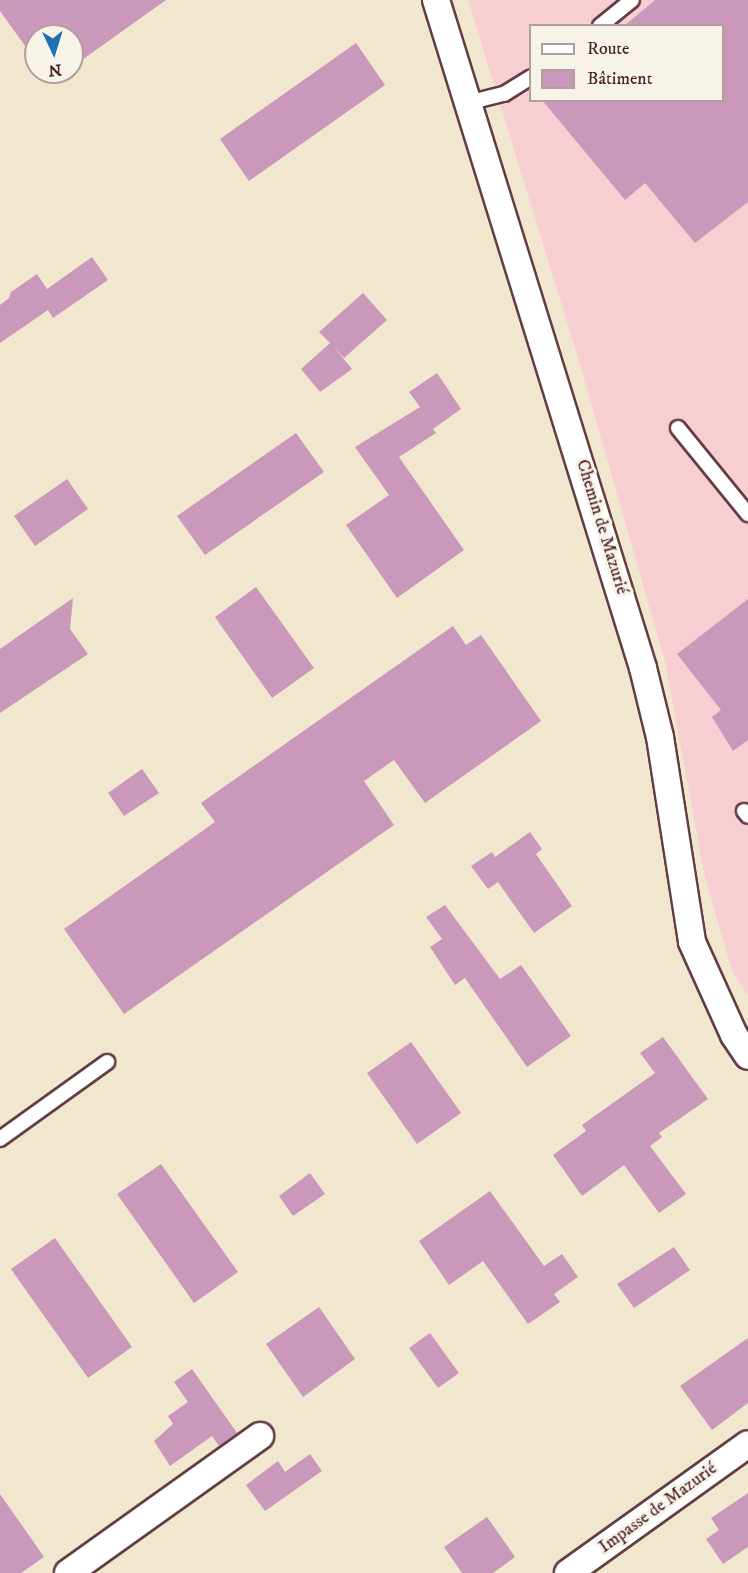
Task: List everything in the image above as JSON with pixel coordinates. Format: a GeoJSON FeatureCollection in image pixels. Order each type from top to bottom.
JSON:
{"type":"FeatureCollection","features":[{"type":"Feature","properties":{"kind":"street","name":"Chemin de Mazurié"},"geometry":{"type":"LineString","coordinates":[[436,0],[471,102],[643,668],[662,748],[692,942],[711,989],[748,1056]]}},
{"type":"Feature","properties":{"kind":"street"},"geometry":{"type":"LineString","coordinates":[[68,1573],[260,1436]]}},
{"type":"Feature","properties":{"kind":"street","name":"Impasse de Mazurié"},"geometry":{"type":"LineString","coordinates":[[568,1573],[748,1443]]}},
{"type":"Feature","properties":{"kind":"lane"},"geometry":{"type":"LineString","coordinates":[[602,24],[632,0]]}},
{"type":"Feature","properties":{"kind":"lane"},"geometry":{"type":"LineString","coordinates":[[471,102],[504,94],[529,79]]}},
{"type":"Feature","properties":{"kind":"lane"},"geometry":{"type":"LineString","coordinates":[[678,428],[748,514]]}},
{"type":"Feature","properties":{"kind":"lane"},"geometry":{"type":"LineString","coordinates":[[0,1139],[107,1062]]}},
{"type":"Feature","properties":{"kind":"shaded area"},"geometry":{"type":"Polygon","coordinates":[[[468,0],[748,0],[748,995],[733,974],[705,877],[665,662],[581,368],[468,0]]]}},
{"type":"Feature","properties":{"kind":"building"},"geometry":{"type":"Polygon","coordinates":[[[0,0],[166,0],[84,58],[84,24],[24,24],[24,44],[0,11],[0,0]]]}},
{"type":"Feature","properties":{"kind":"building"},"geometry":{"type":"Polygon","coordinates":[[[655,0],[748,0],[748,202],[695,243],[645,183],[625,200],[544,102],[724,102],[724,24],[626,24],[655,0]]]}},
{"type":"Feature","properties":{"kind":"building"},"geometry":{"type":"Polygon","coordinates":[[[356,43],[385,85],[249,181],[220,139],[356,43]]]}},
{"type":"Feature","properties":{"kind":"building"},"geometry":{"type":"Polygon","coordinates":[[[92,257],[108,280],[53,318],[48,310],[0,343],[0,305],[9,298],[11,292],[37,274],[47,289],[92,257]]]}},
{"type":"Feature","properties":{"kind":"building"},"geometry":{"type":"Polygon","coordinates":[[[363,293],[387,320],[344,358],[333,346],[352,369],[320,392],[301,369],[330,343],[319,332],[363,293]]]}},
{"type":"Feature","properties":{"kind":"building"},"geometry":{"type":"Polygon","coordinates":[[[437,373],[461,409],[433,429],[436,433],[399,457],[464,550],[397,598],[346,525],[389,495],[355,447],[420,407],[409,392],[437,373]]]}},
{"type":"Feature","properties":{"kind":"building"},"geometry":{"type":"Polygon","coordinates":[[[296,433],[324,472],[205,555],[177,516],[296,433]]]}},
{"type":"Feature","properties":{"kind":"building"},"geometry":{"type":"Polygon","coordinates":[[[67,479],[88,509],[35,546],[14,516],[67,479]]]}},
{"type":"Feature","properties":{"kind":"building"},"geometry":{"type":"Polygon","coordinates":[[[256,587],[314,668],[272,698],[215,617],[256,587]]]}},
{"type":"Feature","properties":{"kind":"building"},"geometry":{"type":"Polygon","coordinates":[[[73,598],[70,629],[88,654],[0,713],[0,649],[73,598]]]}},
{"type":"Feature","properties":{"kind":"building"},"geometry":{"type":"Polygon","coordinates":[[[748,599],[748,740],[733,751],[712,717],[721,710],[677,654],[748,599]]]}},
{"type":"Feature","properties":{"kind":"building"},"geometry":{"type":"Polygon","coordinates":[[[453,626],[466,645],[481,635],[541,721],[425,803],[394,760],[364,781],[394,825],[124,1014],[64,929],[215,822],[201,803],[453,626]]]}},
{"type":"Feature","properties":{"kind":"building"},"geometry":{"type":"Polygon","coordinates":[[[142,769],[159,793],[124,816],[108,793],[142,769]]]}},
{"type":"Feature","properties":{"kind":"building"},"geometry":{"type":"Polygon","coordinates":[[[530,832],[542,849],[536,854],[572,906],[534,933],[498,882],[488,889],[471,866],[492,852],[495,857],[530,832]]]}},
{"type":"Feature","properties":{"kind":"building"},"geometry":{"type":"Polygon","coordinates":[[[445,905],[500,979],[521,965],[571,1036],[527,1067],[465,978],[455,985],[430,947],[442,939],[426,917],[445,905]]]}},
{"type":"Feature","properties":{"kind":"building"},"geometry":{"type":"Polygon","coordinates":[[[663,1037],[708,1099],[659,1133],[662,1137],[650,1146],[686,1194],[659,1213],[624,1165],[582,1196],[553,1155],[586,1131],[582,1125],[655,1073],[640,1053],[663,1037]]]}},
{"type":"Feature","properties":{"kind":"building"},"geometry":{"type":"Polygon","coordinates":[[[411,1042],[461,1113],[417,1144],[367,1073],[411,1042]]]}},
{"type":"Feature","properties":{"kind":"building"},"geometry":{"type":"Polygon","coordinates":[[[161,1164],[238,1272],[194,1303],[117,1194],[161,1164]]]}},
{"type":"Feature","properties":{"kind":"building"},"geometry":{"type":"Polygon","coordinates":[[[310,1173],[325,1194],[293,1216],[279,1196],[310,1173]]]}},
{"type":"Feature","properties":{"kind":"building"},"geometry":{"type":"Polygon","coordinates":[[[490,1191],[544,1266],[562,1254],[578,1277],[554,1294],[560,1302],[528,1324],[483,1261],[449,1285],[419,1241],[490,1191]]]}},
{"type":"Feature","properties":{"kind":"building"},"geometry":{"type":"Polygon","coordinates":[[[55,1238],[132,1347],[88,1378],[11,1269],[55,1238]]]}},
{"type":"Feature","properties":{"kind":"building"},"geometry":{"type":"Polygon","coordinates":[[[674,1247],[690,1270],[634,1308],[617,1284],[674,1247]]]}},
{"type":"Feature","properties":{"kind":"building"},"geometry":{"type":"Polygon","coordinates":[[[319,1307],[355,1359],[303,1397],[266,1344],[319,1307]]]}},
{"type":"Feature","properties":{"kind":"building"},"geometry":{"type":"Polygon","coordinates":[[[430,1333],[459,1373],[438,1388],[409,1348],[430,1333]]]}},
{"type":"Feature","properties":{"kind":"building"},"geometry":{"type":"Polygon","coordinates":[[[748,1338],[748,1403],[712,1430],[680,1386],[748,1338]]]}},
{"type":"Feature","properties":{"kind":"building"},"geometry":{"type":"Polygon","coordinates":[[[192,1369],[237,1433],[219,1446],[212,1436],[170,1466],[154,1441],[173,1424],[168,1416],[188,1402],[174,1382],[192,1369]]]}},
{"type":"Feature","properties":{"kind":"building"},"geometry":{"type":"Polygon","coordinates":[[[310,1454],[322,1471],[265,1511],[246,1485],[278,1461],[285,1472],[310,1454]]]}},
{"type":"Feature","properties":{"kind":"building"},"geometry":{"type":"Polygon","coordinates":[[[748,1493],[748,1547],[723,1564],[706,1539],[719,1530],[711,1518],[748,1493]]]}},
{"type":"Feature","properties":{"kind":"building"},"geometry":{"type":"Polygon","coordinates":[[[0,1494],[44,1557],[21,1573],[0,1573],[0,1494]]]}},
{"type":"Feature","properties":{"kind":"building"},"geometry":{"type":"Polygon","coordinates":[[[487,1517],[515,1557],[493,1573],[462,1573],[444,1547],[487,1517]]]}}]}
